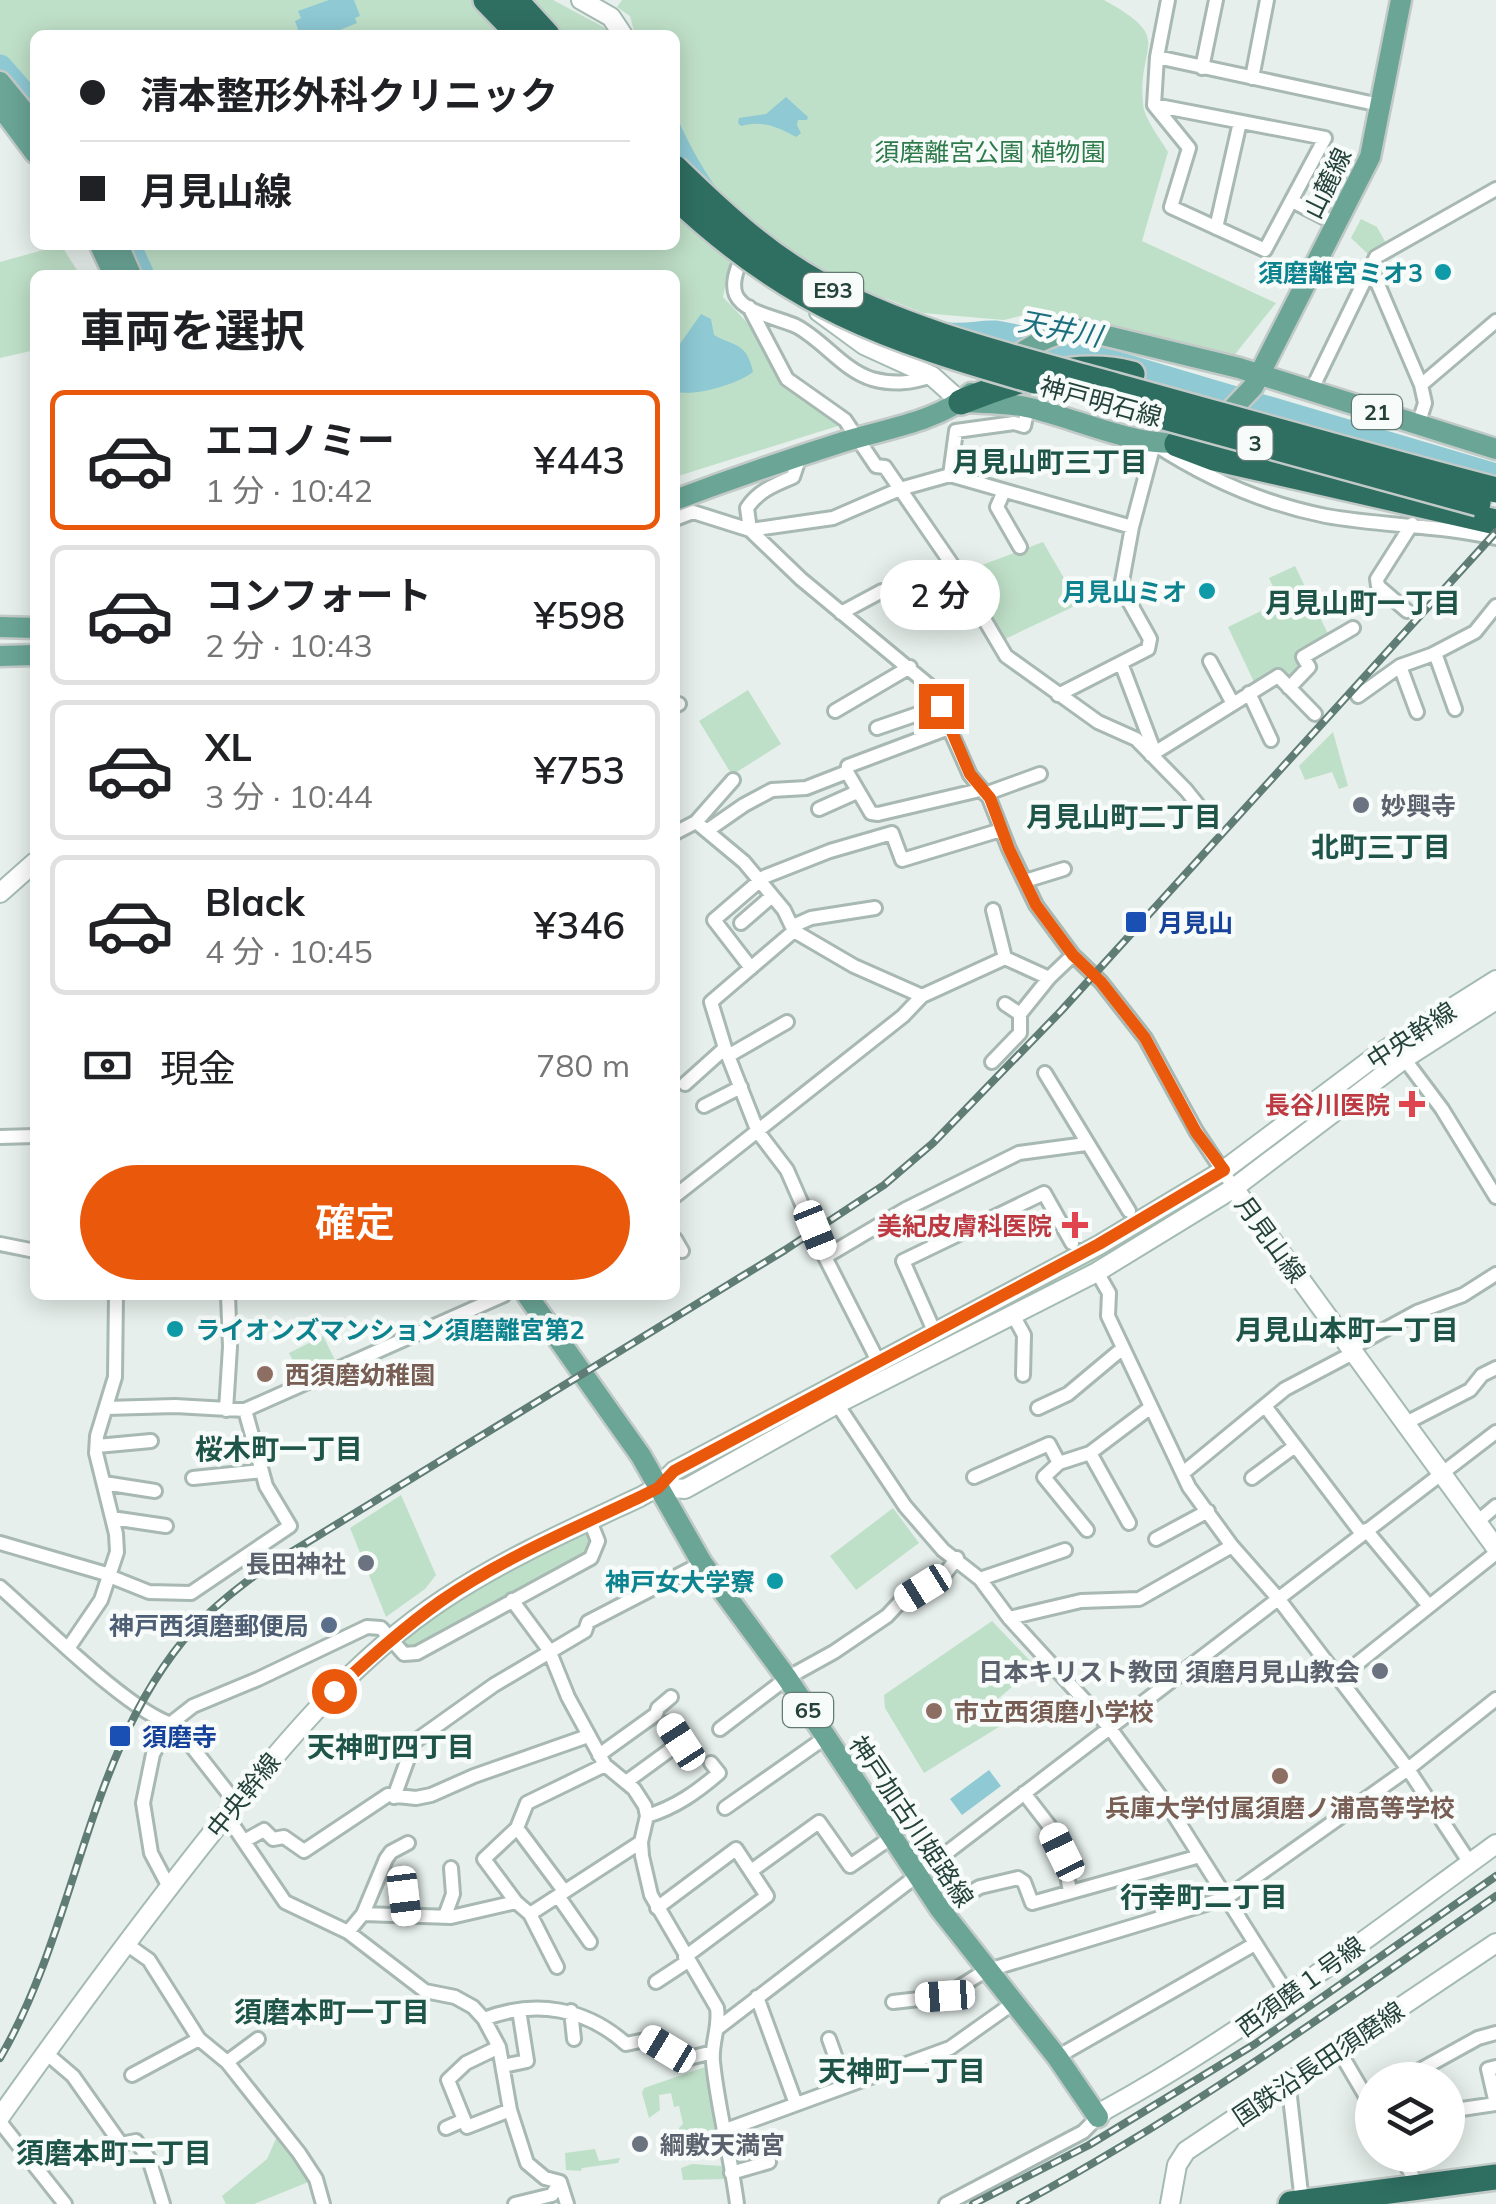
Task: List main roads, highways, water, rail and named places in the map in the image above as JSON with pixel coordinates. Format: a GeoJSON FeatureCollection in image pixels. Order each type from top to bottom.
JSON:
{"type":"FeatureCollection","features":[{"type":"Feature","properties":{"kind":"highway"},"geometry":{"type":"LineString","coordinates":[[486,0],[515,30]]}},
{"type":"Feature","properties":{"kind":"highway"},"geometry":{"type":"LineString","coordinates":[[514,0],[542,30]]}},
{"type":"Feature","properties":{"kind":"highway","name":"E93"},"geometry":{"type":"LineString","coordinates":[[680,173],[756,241],[815,282],[897,318],[1021,360]]}},
{"type":"Feature","properties":{"kind":"highway","name":"E93"},"geometry":{"type":"LineString","coordinates":[[680,200],[748,260],[813,301],[884,334],[1021,360]]}},
{"type":"Feature","properties":{"kind":"highway","name":"3"},"geometry":{"type":"LineString","coordinates":[[1021,360],[1496,489]]}},
{"type":"Feature","properties":{"kind":"highway","name":"3"},"geometry":{"type":"LineString","coordinates":[[1021,360],[1412,487],[1496,507]]}},
{"type":"Feature","properties":{"kind":"highway"},"geometry":{"type":"LineString","coordinates":[[960,402],[1024,378],[1100,368],[1338,433],[1496,489]]}},
{"type":"Feature","properties":{"kind":"highway"},"geometry":{"type":"LineString","coordinates":[[1165,444],[1496,522]]}},
{"type":"Feature","properties":{"kind":"highway"},"geometry":{"type":"LineString","coordinates":[[1297,2203],[1496,2177]]}},
{"type":"Feature","properties":{"kind":"main road","name":"山麓線"},"geometry":{"type":"LineString","coordinates":[[1256,381],[1370,157],[1401,0]]}},
{"type":"Feature","properties":{"kind":"main road"},"geometry":{"type":"LineString","coordinates":[[0,82],[30,120]]}},
{"type":"Feature","properties":{"kind":"main road"},"geometry":{"type":"LineString","coordinates":[[0,106],[30,146]]}},
{"type":"Feature","properties":{"kind":"main road","name":"神戸明石線"},"geometry":{"type":"LineString","coordinates":[[680,498],[760,468],[928,416],[960,402],[1052,336],[1078,329],[1256,381],[1311,391],[1496,449]]}},
{"type":"Feature","properties":{"kind":"main road","name":"神戸明石線"},"geometry":{"type":"LineString","coordinates":[[960,402],[1028,408],[1165,444],[1202,437],[1234,411],[1256,381]]}},
{"type":"Feature","properties":{"kind":"main road"},"geometry":{"type":"LineString","coordinates":[[680,489],[760,468]]}},
{"type":"Feature","properties":{"kind":"main road"},"geometry":{"type":"LineString","coordinates":[[680,508],[760,468]]}},
{"type":"Feature","properties":{"kind":"main road"},"geometry":{"type":"LineString","coordinates":[[0,628],[30,628]]}},
{"type":"Feature","properties":{"kind":"main road"},"geometry":{"type":"LineString","coordinates":[[0,640],[30,654]]}},
{"type":"Feature","properties":{"kind":"main road"},"geometry":{"type":"LineString","coordinates":[[0,656],[30,655]]}},
{"type":"Feature","properties":{"kind":"main road","name":"神戸加古川姫路線"},"geometry":{"type":"LineString","coordinates":[[536,1300],[630,1440],[702,1563],[787,1678],[916,1875],[985,1970],[1057,2058],[1098,2118]]}},
{"type":"Feature","properties":{"kind":"water"},"geometry":{"type":"Polygon","coordinates":[[[329,0],[354,0],[360,16],[355,18],[357,23],[340,30],[298,30],[295,21],[301,18],[298,11],[329,0]]]}},
{"type":"Feature","properties":{"kind":"water"},"geometry":{"type":"Polygon","coordinates":[[[786,97],[808,117],[798,120],[801,133],[796,137],[770,125],[738,123],[739,118],[766,114],[786,97]]]}},
{"type":"Feature","properties":{"kind":"water"},"geometry":{"type":"Polygon","coordinates":[[[680,124],[722,195],[770,243],[712,210],[680,159],[680,124]]]}},
{"type":"Feature","properties":{"kind":"water"},"geometry":{"type":"Polygon","coordinates":[[[770,243],[832,279],[799,262],[770,243]]]}},
{"type":"Feature","properties":{"kind":"water"},"geometry":{"type":"Polygon","coordinates":[[[832,279],[926,317],[953,323],[1000,321],[1067,336],[1496,463],[1496,486],[947,346],[832,279]]]}},
{"type":"Feature","properties":{"kind":"water"},"geometry":{"type":"Polygon","coordinates":[[[701,314],[711,319],[714,335],[743,350],[753,372],[715,389],[680,392],[680,344],[701,314]]]}},
{"type":"Feature","properties":{"kind":"water"},"geometry":{"type":"Polygon","coordinates":[[[989,1770],[1001,1786],[962,1815],[950,1799],[989,1770]]]}},
{"type":"Feature","properties":{"kind":"waterway"},"geometry":{"type":"LineString","coordinates":[[0,67],[30,101]]}},
{"type":"Feature","properties":{"kind":"waterway"},"geometry":{"type":"LineString","coordinates":[[130,250],[140,270]]}},
{"type":"Feature","properties":{"kind":"railway"},"geometry":{"type":"LineString","coordinates":[[0,2058],[27,2006],[129,1728],[157,1676],[193,1629],[262,1570],[785,1250],[884,1185],[933,1143],[1061,1011],[1496,532]]}},
{"type":"Feature","properties":{"kind":"railway"},"geometry":{"type":"LineString","coordinates":[[973,2204],[1089,2145],[1255,2044],[1496,1876]]}},
{"type":"Feature","properties":{"kind":"railway"},"geometry":{"type":"LineString","coordinates":[[1020,2204],[1203,2095],[1496,1896]]}},
{"type":"Feature","properties":{"kind":"place","name":"須磨離宮ミオ3"},"geometry":{"type":"Point","coordinates":[1443,272]}},
{"type":"Feature","properties":{"kind":"place","name":"月見山ミオ"},"geometry":{"type":"Point","coordinates":[1207,591]}},
{"type":"Feature","properties":{"kind":"place","name":"妙興寺"},"geometry":{"type":"Point","coordinates":[1361,805]}},
{"type":"Feature","properties":{"kind":"place","name":"月見山"},"geometry":{"type":"Point","coordinates":[1136,922]}},
{"type":"Feature","properties":{"kind":"place","name":"長谷川医院"},"geometry":{"type":"Point","coordinates":[1412,1104]}},
{"type":"Feature","properties":{"kind":"place","name":"美紀皮膚科医院"},"geometry":{"type":"Point","coordinates":[1075,1225]}},
{"type":"Feature","properties":{"kind":"place","name":"ライオンズマンション須磨離宮第2"},"geometry":{"type":"Point","coordinates":[175,1329]}},
{"type":"Feature","properties":{"kind":"place","name":"西須磨幼稚園"},"geometry":{"type":"Point","coordinates":[265,1374]}},
{"type":"Feature","properties":{"kind":"place","name":"長田神社"},"geometry":{"type":"Point","coordinates":[366,1563]}},
{"type":"Feature","properties":{"kind":"place","name":"神戸女大学寮"},"geometry":{"type":"Point","coordinates":[775,1581]}},
{"type":"Feature","properties":{"kind":"place","name":"神戸西須磨郵便局"},"geometry":{"type":"Point","coordinates":[329,1625]}},
{"type":"Feature","properties":{"kind":"place","name":"日本キリスト教団 須磨月見山教会"},"geometry":{"type":"Point","coordinates":[1380,1671]}},
{"type":"Feature","properties":{"kind":"place","name":"市立西須磨小学校"},"geometry":{"type":"Point","coordinates":[934,1711]}},
{"type":"Feature","properties":{"kind":"place","name":"須磨寺"},"geometry":{"type":"Point","coordinates":[120,1736]}},
{"type":"Feature","properties":{"kind":"place","name":"兵庫大学付属須磨ノ浦高等学校"},"geometry":{"type":"Point","coordinates":[1280,1776]}},
{"type":"Feature","properties":{"kind":"place","name":"綱敷天満宮"},"geometry":{"type":"Point","coordinates":[640,2144]}},
{"type":"Feature","properties":{"kind":"district","name":"月見山町三丁目"},"geometry":{"type":"Point","coordinates":[1050,461]}},
{"type":"Feature","properties":{"kind":"district","name":"月見山町一丁目"},"geometry":{"type":"Point","coordinates":[1363,602]}},
{"type":"Feature","properties":{"kind":"district","name":"月見山町二丁目"},"geometry":{"type":"Point","coordinates":[1124,816]}},
{"type":"Feature","properties":{"kind":"district","name":"北町三丁目"},"geometry":{"type":"Point","coordinates":[1381,846]}},
{"type":"Feature","properties":{"kind":"district","name":"月見山本町一丁目"},"geometry":{"type":"Point","coordinates":[1347,1329]}},
{"type":"Feature","properties":{"kind":"district","name":"桜木町一丁目"},"geometry":{"type":"Point","coordinates":[279,1448]}},
{"type":"Feature","properties":{"kind":"district","name":"天神町四丁目"},"geometry":{"type":"Point","coordinates":[391,1746]}},
{"type":"Feature","properties":{"kind":"district","name":"行幸町二丁目"},"geometry":{"type":"Point","coordinates":[1204,1896]}},
{"type":"Feature","properties":{"kind":"district","name":"須磨本町一丁目"},"geometry":{"type":"Point","coordinates":[332,2011]}},
{"type":"Feature","properties":{"kind":"district","name":"天神町一丁目"},"geometry":{"type":"Point","coordinates":[902,2070]}},
{"type":"Feature","properties":{"kind":"district","name":"須磨本町二丁目"},"geometry":{"type":"Point","coordinates":[114,2152]}},
{"type":"Feature","properties":{"kind":"park label","name":"須磨離宮公園 植物園"},"geometry":{"type":"Point","coordinates":[990,151]}},
{"type":"Feature","properties":{"kind":"water label","name":"天井川"},"geometry":{"type":"Point","coordinates":[1060,328]}}]}
